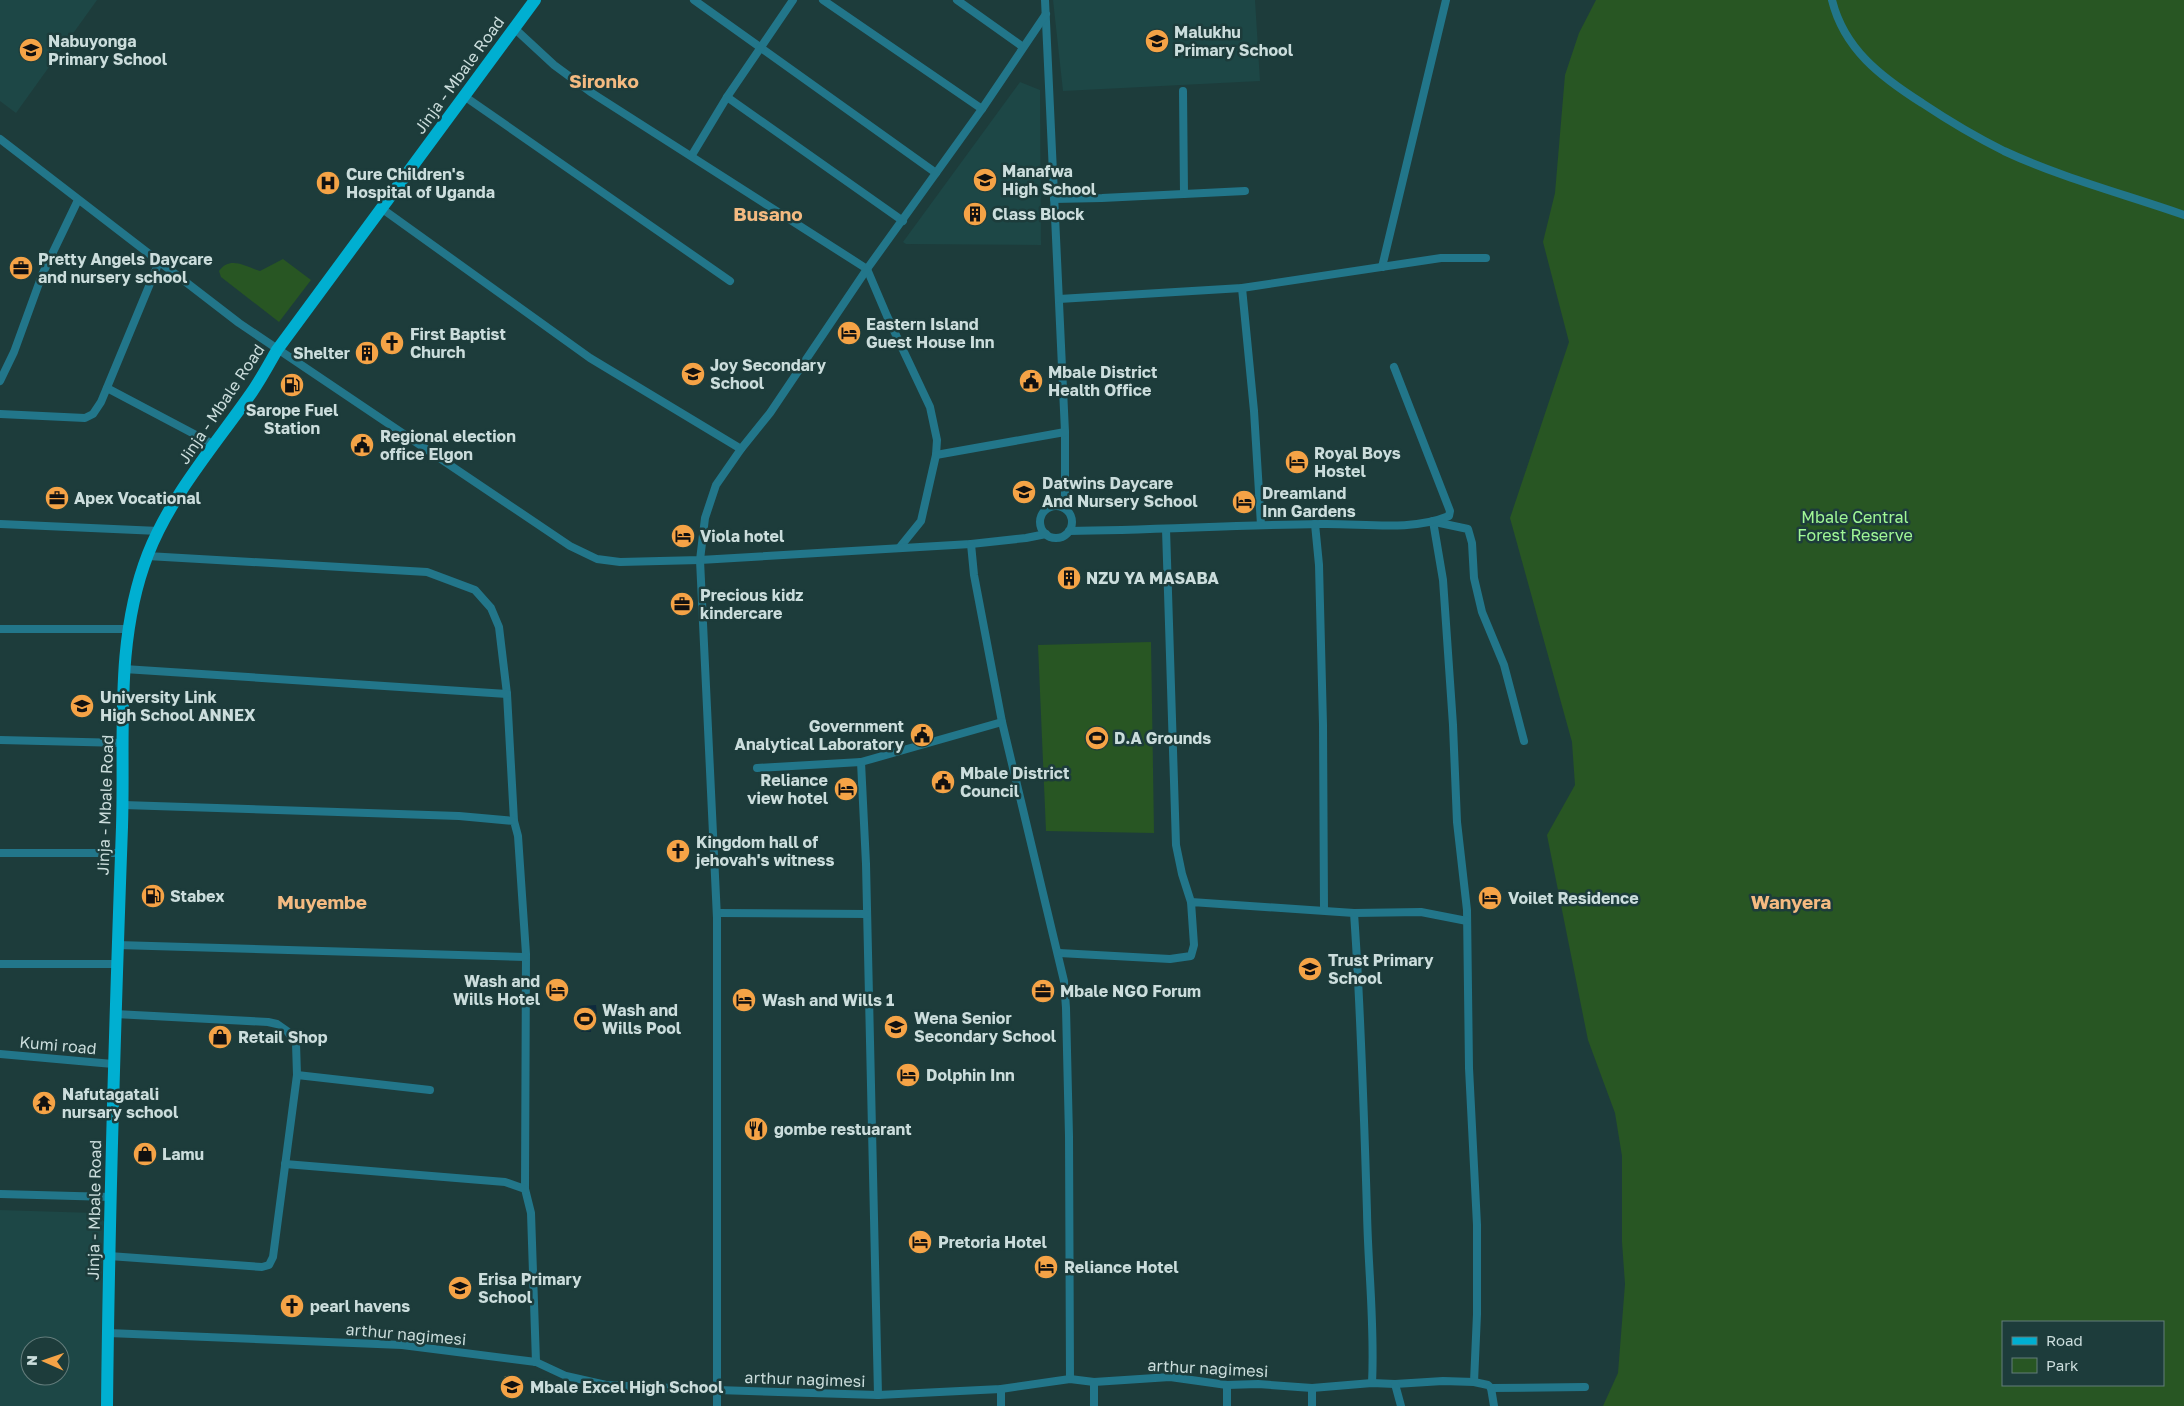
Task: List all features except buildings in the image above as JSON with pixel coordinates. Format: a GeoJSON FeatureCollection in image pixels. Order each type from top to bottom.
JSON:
{"type":"FeatureCollection","features":[{"type":"Feature","properties":{"kind":"main road","name":"Jinja - Mbale Road"},"geometry":{"type":"LineString","coordinates":[[107,1406],[113,1064],[123,805],[124,669],[128,629],[147,556],[159,531],[213,444],[253,391],[277,350],[535,0]]}},
{"type":"Feature","properties":{"kind":"street"},"geometry":{"type":"LineString","coordinates":[[694,0],[936,173]]}},
{"type":"Feature","properties":{"kind":"street"},"geometry":{"type":"LineString","coordinates":[[692,155],[727,97],[793,0]]}},
{"type":"Feature","properties":{"kind":"street"},"geometry":{"type":"LineString","coordinates":[[823,0],[982,109]]}},
{"type":"Feature","properties":{"kind":"street"},"geometry":{"type":"LineString","coordinates":[[957,0],[1023,47]]}},
{"type":"Feature","properties":{"kind":"street"},"geometry":{"type":"LineString","coordinates":[[1045,0],[1065,432],[1065,508]]}},
{"type":"Feature","properties":{"kind":"street"},"geometry":{"type":"LineString","coordinates":[[1382,267],[1446,0]]}},
{"type":"Feature","properties":{"kind":"street"},"geometry":{"type":"LineString","coordinates":[[1832,0],[1836,15],[1844,32],[1863,59],[1902,90],[1959,127],[2004,151],[2038,165],[2184,215]]}},
{"type":"Feature","properties":{"kind":"street"},"geometry":{"type":"LineString","coordinates":[[717,1406],[717,913],[700,560],[702,533],[710,499],[716,485],[741,449],[770,413],[1046,14]]}},
{"type":"Feature","properties":{"kind":"street"},"geometry":{"type":"LineString","coordinates":[[514,28],[554,65],[592,93],[868,269],[886,316],[930,407],[936,431],[936,455],[921,522],[900,547]]}},
{"type":"Feature","properties":{"kind":"street"},"geometry":{"type":"LineString","coordinates":[[1183,91],[1184,194]]}},
{"type":"Feature","properties":{"kind":"street"},"geometry":{"type":"LineString","coordinates":[[464,96],[730,282]]}},
{"type":"Feature","properties":{"kind":"street"},"geometry":{"type":"LineString","coordinates":[[727,97],[904,221]]}},
{"type":"Feature","properties":{"kind":"street"},"geometry":{"type":"LineString","coordinates":[[0,138],[78,200],[277,350],[570,546],[597,558],[620,562],[700,560],[971,544],[1046,534]]}},
{"type":"Feature","properties":{"kind":"street"},"geometry":{"type":"LineString","coordinates":[[1054,199],[1245,191]]}},
{"type":"Feature","properties":{"kind":"street"},"geometry":{"type":"LineString","coordinates":[[0,381],[14,352],[42,275],[78,200]]}},
{"type":"Feature","properties":{"kind":"street"},"geometry":{"type":"LineString","coordinates":[[381,208],[590,358],[741,449]]}},
{"type":"Feature","properties":{"kind":"street"},"geometry":{"type":"LineString","coordinates":[[1059,299],[1242,288],[1441,258],[1486,258]]}},
{"type":"Feature","properties":{"kind":"street"},"geometry":{"type":"LineString","coordinates":[[0,414],[85,418],[93,414],[107,388],[160,262]]}},
{"type":"Feature","properties":{"kind":"street"},"geometry":{"type":"LineString","coordinates":[[1242,288],[1254,411],[1261,525]]}},
{"type":"Feature","properties":{"kind":"street"},"geometry":{"type":"LineString","coordinates":[[1069,531],[1261,525],[1403,524],[1433,521],[1449,516],[1450,512],[1394,367]]}},
{"type":"Feature","properties":{"kind":"street"},"geometry":{"type":"LineString","coordinates":[[107,388],[213,444]]}},
{"type":"Feature","properties":{"kind":"street"},"geometry":{"type":"LineString","coordinates":[[936,455],[1065,432]]}},
{"type":"Feature","properties":{"kind":"street"},"geometry":{"type":"LineString","coordinates":[[1055,506],[1065,508],[1069,512],[1072,522],[1069,531],[1061,538],[1046,534],[1042,530],[1040,520],[1045,510],[1055,506]]}},
{"type":"Feature","properties":{"kind":"street"},"geometry":{"type":"LineString","coordinates":[[1433,521],[1468,529],[1472,543],[1474,578],[1482,612],[1504,665],[1524,741]]}},
{"type":"Feature","properties":{"kind":"street"},"geometry":{"type":"LineString","coordinates":[[1433,521],[1443,580],[1453,726],[1457,822],[1467,921],[1469,1068],[1477,1226],[1477,1314],[1474,1382],[1488,1385],[1491,1388],[1585,1387]]}},
{"type":"Feature","properties":{"kind":"street"},"geometry":{"type":"LineString","coordinates":[[0,524],[159,531]]}},
{"type":"Feature","properties":{"kind":"street"},"geometry":{"type":"LineString","coordinates":[[1315,524],[1323,724],[1324,910]]}},
{"type":"Feature","properties":{"kind":"street"},"geometry":{"type":"LineString","coordinates":[[1059,953],[1170,959],[1191,956],[1194,945],[1191,902],[1182,874],[1176,845],[1166,529]]}},
{"type":"Feature","properties":{"kind":"street"},"geometry":{"type":"LineString","coordinates":[[971,544],[974,575],[1002,722],[1028,836],[1059,953],[1066,1008],[1070,1379]]}},
{"type":"Feature","properties":{"kind":"street"},"geometry":{"type":"LineString","coordinates":[[147,556],[427,572],[475,590],[491,608],[499,627],[507,694],[514,821],[518,836],[525,956],[526,1189],[530,1213],[536,1362]]}},
{"type":"Feature","properties":{"kind":"street"},"geometry":{"type":"LineString","coordinates":[[0,629],[128,629]]}},
{"type":"Feature","properties":{"kind":"street"},"geometry":{"type":"LineString","coordinates":[[124,669],[507,694]]}},
{"type":"Feature","properties":{"kind":"street"},"geometry":{"type":"LineString","coordinates":[[757,768],[861,762],[1002,722]]}},
{"type":"Feature","properties":{"kind":"street"},"geometry":{"type":"LineString","coordinates":[[0,740],[124,742]]}},
{"type":"Feature","properties":{"kind":"street"},"geometry":{"type":"LineString","coordinates":[[861,762],[867,914],[878,1396]]}},
{"type":"Feature","properties":{"kind":"street"},"geometry":{"type":"LineString","coordinates":[[123,805],[459,816],[514,821]]}},
{"type":"Feature","properties":{"kind":"street"},"geometry":{"type":"LineString","coordinates":[[0,853],[121,853]]}},
{"type":"Feature","properties":{"kind":"street"},"geometry":{"type":"LineString","coordinates":[[1191,902],[1354,913],[1422,912],[1467,921]]}},
{"type":"Feature","properties":{"kind":"street"},"geometry":{"type":"LineString","coordinates":[[717,913],[820,912],[867,914]]}},
{"type":"Feature","properties":{"kind":"street"},"geometry":{"type":"LineString","coordinates":[[1354,913],[1359,986],[1372,1301],[1372,1383]]}},
{"type":"Feature","properties":{"kind":"street"},"geometry":{"type":"LineString","coordinates":[[117,945],[525,956]]}},
{"type":"Feature","properties":{"kind":"street"},"geometry":{"type":"LineString","coordinates":[[0,964],[117,964]]}},
{"type":"Feature","properties":{"kind":"street"},"geometry":{"type":"LineString","coordinates":[[109,1256],[269,1265],[274,1257],[297,1075],[296,1043],[294,1038],[277,1024],[115,1014]]}},
{"type":"Feature","properties":{"kind":"street","name":"Kumi road"},"geometry":{"type":"LineString","coordinates":[[0,1054],[113,1064]]}},
{"type":"Feature","properties":{"kind":"street"},"geometry":{"type":"LineString","coordinates":[[297,1075],[430,1090]]}},
{"type":"Feature","properties":{"kind":"street"},"geometry":{"type":"LineString","coordinates":[[285,1164],[505,1182],[526,1189]]}},
{"type":"Feature","properties":{"kind":"street"},"geometry":{"type":"LineString","coordinates":[[0,1194],[112,1197]]}},
{"type":"Feature","properties":{"kind":"street","name":"arthur nagimesi"},"geometry":{"type":"LineString","coordinates":[[108,1333],[402,1345],[536,1362],[566,1376],[606,1385],[878,1396],[1001,1389],[1070,1379],[1094,1382],[1170,1377],[1227,1385],[1258,1384],[1312,1388],[1372,1383],[1474,1382]]}},
{"type":"Feature","properties":{"kind":"street"},"geometry":{"type":"LineString","coordinates":[[1094,1382],[1094,1406]]}},
{"type":"Feature","properties":{"kind":"street"},"geometry":{"type":"LineString","coordinates":[[1395,1384],[1401,1406]]}},
{"type":"Feature","properties":{"kind":"street"},"geometry":{"type":"LineString","coordinates":[[1227,1385],[1227,1406]]}},
{"type":"Feature","properties":{"kind":"street"},"geometry":{"type":"LineString","coordinates":[[1312,1388],[1312,1406]]}},
{"type":"Feature","properties":{"kind":"street"},"geometry":{"type":"LineString","coordinates":[[1491,1388],[1494,1406]]}},
{"type":"Feature","properties":{"kind":"street"},"geometry":{"type":"LineString","coordinates":[[1001,1389],[1001,1406]]}},
{"type":"Feature","properties":{"kind":"shaded area","name":"Nabuyonga Primary School"},"geometry":{"type":"Polygon","coordinates":[[[0,0],[97,0],[16,113],[0,101],[0,0]]]}},
{"type":"Feature","properties":{"kind":"shaded area","name":"Malukhu Primary School"},"geometry":{"type":"Polygon","coordinates":[[[1053,0],[1255,0],[1260,81],[1063,91],[1053,0]]]}},
{"type":"Feature","properties":{"kind":"shaded area"},"geometry":{"type":"Polygon","coordinates":[[[1020,82],[1040,90],[1041,245],[906,244],[903,242],[1020,82]]]}},
{"type":"Feature","properties":{"kind":"shaded area","name":"Wash and Wills Pool"},"geometry":{"type":"Polygon","coordinates":[[[596,1005],[597,1015],[592,1015],[591,1032],[582,1032],[576,1026],[580,1007],[596,1005]]]}},
{"type":"Feature","properties":{"kind":"shaded area"},"geometry":{"type":"Polygon","coordinates":[[[0,1210],[95,1213],[109,1226],[104,1406],[0,1406],[0,1210]]]}},
{"type":"Feature","properties":{"kind":"green space","name":"Mbale Central Forest Reserve"},"geometry":{"type":"Polygon","coordinates":[[[1596,0],[2184,0],[2184,1406],[1603,1406],[1618,1373],[1625,1284],[1622,1242],[1622,1156],[1615,1113],[1588,1040],[1547,835],[1575,785],[1572,742],[1510,518],[1569,342],[1543,242],[1555,193],[1565,75],[1579,33],[1596,0]]]}},
{"type":"Feature","properties":{"kind":"green space"},"geometry":{"type":"Polygon","coordinates":[[[283,259],[311,280],[279,322],[221,277],[219,271],[223,266],[233,263],[260,271],[283,259]]]}},
{"type":"Feature","properties":{"kind":"green space","name":"D.A Grounds"},"geometry":{"type":"Polygon","coordinates":[[[1151,642],[1154,833],[1046,831],[1038,645],[1151,642]]]}},
{"type":"Feature","properties":{"kind":"place","name":"Malukhu Primary School"},"geometry":{"type":"Point","coordinates":[1157,41]}},
{"type":"Feature","properties":{"kind":"place","name":"Nabuyonga Primary School"},"geometry":{"type":"Point","coordinates":[31,50]}},
{"type":"Feature","properties":{"kind":"place","name":"Manafwa High School"},"geometry":{"type":"Point","coordinates":[985,180]}},
{"type":"Feature","properties":{"kind":"place","name":"Cure Children's Hospital of Uganda"},"geometry":{"type":"Point","coordinates":[328,183]}},
{"type":"Feature","properties":{"kind":"place","name":"Class Block"},"geometry":{"type":"Point","coordinates":[975,214]}},
{"type":"Feature","properties":{"kind":"place","name":"Pretty Angels Daycare and nursery school"},"geometry":{"type":"Point","coordinates":[21,268]}},
{"type":"Feature","properties":{"kind":"place","name":"Eastern Island Guest House Inn"},"geometry":{"type":"Point","coordinates":[849,333]}},
{"type":"Feature","properties":{"kind":"place","name":"First Baptist Church"},"geometry":{"type":"Point","coordinates":[392,343]}},
{"type":"Feature","properties":{"kind":"place","name":"Shelter"},"geometry":{"type":"Point","coordinates":[367,353]}},
{"type":"Feature","properties":{"kind":"place","name":"Joy Secondary School"},"geometry":{"type":"Point","coordinates":[693,374]}},
{"type":"Feature","properties":{"kind":"place","name":"Mbale District Health Office"},"geometry":{"type":"Point","coordinates":[1031,381]}},
{"type":"Feature","properties":{"kind":"place","name":"Sarope Fuel Station"},"geometry":{"type":"Point","coordinates":[292,385]}},
{"type":"Feature","properties":{"kind":"place","name":"Regional election office Elgon"},"geometry":{"type":"Point","coordinates":[362,445]}},
{"type":"Feature","properties":{"kind":"place","name":"Royal Boys Hostel"},"geometry":{"type":"Point","coordinates":[1297,462]}},
{"type":"Feature","properties":{"kind":"place","name":"Datwins Daycare And Nursery School"},"geometry":{"type":"Point","coordinates":[1024,492]}},
{"type":"Feature","properties":{"kind":"place","name":"Apex Vocational"},"geometry":{"type":"Point","coordinates":[57,498]}},
{"type":"Feature","properties":{"kind":"place","name":"Dreamland Inn Gardens"},"geometry":{"type":"Point","coordinates":[1244,502]}},
{"type":"Feature","properties":{"kind":"place","name":"Viola hotel"},"geometry":{"type":"Point","coordinates":[683,536]}},
{"type":"Feature","properties":{"kind":"place","name":"NZU YA MASABA"},"geometry":{"type":"Point","coordinates":[1069,578]}},
{"type":"Feature","properties":{"kind":"place","name":"Precious kidz kindercare"},"geometry":{"type":"Point","coordinates":[682,604]}},
{"type":"Feature","properties":{"kind":"place","name":"University Link High School ANNEX"},"geometry":{"type":"Point","coordinates":[82,706]}},
{"type":"Feature","properties":{"kind":"place","name":"Government Analytical Laboratory"},"geometry":{"type":"Point","coordinates":[922,735]}},
{"type":"Feature","properties":{"kind":"place","name":"D.A Grounds"},"geometry":{"type":"Point","coordinates":[1097,738]}},
{"type":"Feature","properties":{"kind":"place","name":"Mbale District Council"},"geometry":{"type":"Point","coordinates":[943,782]}},
{"type":"Feature","properties":{"kind":"place","name":"Reliance view hotel"},"geometry":{"type":"Point","coordinates":[846,789]}},
{"type":"Feature","properties":{"kind":"place","name":"Kingdom hall of jehovah's witness"},"geometry":{"type":"Point","coordinates":[678,851]}},
{"type":"Feature","properties":{"kind":"place","name":"Stabex"},"geometry":{"type":"Point","coordinates":[153,896]}},
{"type":"Feature","properties":{"kind":"place","name":"Voilet Residence"},"geometry":{"type":"Point","coordinates":[1490,898]}},
{"type":"Feature","properties":{"kind":"place","name":"Trust Primary School"},"geometry":{"type":"Point","coordinates":[1310,969]}},
{"type":"Feature","properties":{"kind":"place","name":"Wash and Wills Hotel"},"geometry":{"type":"Point","coordinates":[557,990]}},
{"type":"Feature","properties":{"kind":"place","name":"Mbale NGO Forum"},"geometry":{"type":"Point","coordinates":[1043,991]}},
{"type":"Feature","properties":{"kind":"place","name":"Wash and Wills 1"},"geometry":{"type":"Point","coordinates":[744,1000]}},
{"type":"Feature","properties":{"kind":"place","name":"Wash and Wills Pool"},"geometry":{"type":"Point","coordinates":[585,1019]}},
{"type":"Feature","properties":{"kind":"place","name":"Wena Senior Secondary School"},"geometry":{"type":"Point","coordinates":[896,1027]}},
{"type":"Feature","properties":{"kind":"place","name":"Retail Shop"},"geometry":{"type":"Point","coordinates":[220,1037]}},
{"type":"Feature","properties":{"kind":"place","name":"Dolphin Inn"},"geometry":{"type":"Point","coordinates":[908,1075]}},
{"type":"Feature","properties":{"kind":"place","name":"Nafutagatali nursary school"},"geometry":{"type":"Point","coordinates":[44,1103]}},
{"type":"Feature","properties":{"kind":"place","name":"gombe restuarant"},"geometry":{"type":"Point","coordinates":[756,1129]}},
{"type":"Feature","properties":{"kind":"place","name":"Lamu"},"geometry":{"type":"Point","coordinates":[145,1154]}},
{"type":"Feature","properties":{"kind":"place","name":"Pretoria Hotel"},"geometry":{"type":"Point","coordinates":[920,1242]}},
{"type":"Feature","properties":{"kind":"place","name":"Reliance Hotel"},"geometry":{"type":"Point","coordinates":[1046,1267]}},
{"type":"Feature","properties":{"kind":"place","name":"Erisa Primary School"},"geometry":{"type":"Point","coordinates":[460,1288]}},
{"type":"Feature","properties":{"kind":"place","name":"pearl havens"},"geometry":{"type":"Point","coordinates":[292,1306]}},
{"type":"Feature","properties":{"kind":"place","name":"Mbale Excel High School"},"geometry":{"type":"Point","coordinates":[512,1387]}},
{"type":"Feature","properties":{"kind":"district","name":"Sironko"},"geometry":{"type":"Point","coordinates":[604,80]}},
{"type":"Feature","properties":{"kind":"district","name":"Busano"},"geometry":{"type":"Point","coordinates":[768,213]}},
{"type":"Feature","properties":{"kind":"district","name":"Muyembe"},"geometry":{"type":"Point","coordinates":[322,901]}},
{"type":"Feature","properties":{"kind":"district","name":"Wanyera"},"geometry":{"type":"Point","coordinates":[1791,901]}}]}
